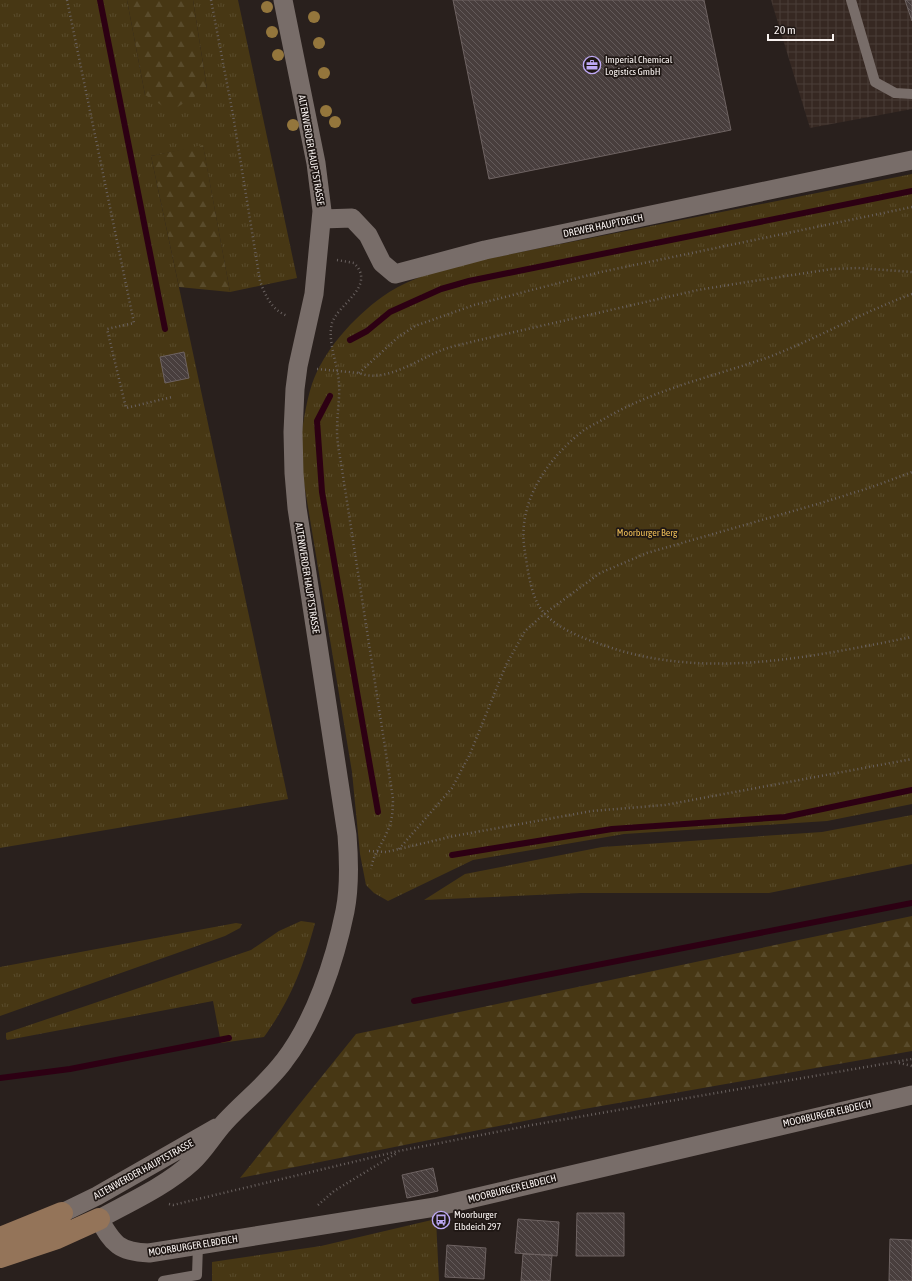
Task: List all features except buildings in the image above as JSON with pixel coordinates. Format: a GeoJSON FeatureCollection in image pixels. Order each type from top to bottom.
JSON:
{"type":"FeatureCollection","features":[{"type":"Feature","properties":{"kind":"street","name":"ALTENWERDER HAUPTSTRASSE"},"geometry":{"type":"LineString","coordinates":[[99,1219],[139,1198],[177,1174],[191,1163],[212,1140],[224,1123],[269,1078],[297,1043],[311,1015],[333,959],[345,909],[348,881],[347,835],[297,508],[295,480],[294,408],[298,366],[308,323],[318,266],[322,219],[316,163],[283,0]]}},
{"type":"Feature","properties":{"kind":"street","name":"DREWER HAUPTDEICH"},"geometry":{"type":"LineString","coordinates":[[322,219],[352,218],[368,235],[382,263],[395,274],[485,250],[912,160]]}},
{"type":"Feature","properties":{"kind":"street","name":"MOORBURGER ELBDEICH"},"geometry":{"type":"LineString","coordinates":[[99,1219],[115,1244],[127,1251],[149,1253],[435,1206],[545,1179],[912,1095]]}},
{"type":"Feature","properties":{"kind":"street","name":"ALTENWERDER HAUPTSTRASSE"},"geometry":{"type":"LineString","coordinates":[[62,1213],[97,1196],[224,1123]]}},
{"type":"Feature","properties":{"kind":"street"},"geometry":{"type":"LineString","coordinates":[[0,1238],[62,1213],[99,1219]]}},
{"type":"Feature","properties":{"kind":"street"},"geometry":{"type":"LineString","coordinates":[[0,1258],[57,1238],[99,1219]]}},
{"type":"Feature","properties":{"kind":"lane"},"geometry":{"type":"LineString","coordinates":[[851,0],[875,82],[895,93],[912,94]]}},
{"type":"Feature","properties":{"kind":"lane"},"geometry":{"type":"LineString","coordinates":[[163,1281],[197,1276],[198,1245]]}},
{"type":"Feature","properties":{"kind":"path"},"geometry":{"type":"LineString","coordinates":[[67,0],[134,323],[107,330],[126,408],[172,397]]}},
{"type":"Feature","properties":{"kind":"path"},"geometry":{"type":"LineString","coordinates":[[211,0],[233,115],[260,281],[264,292],[275,308],[282,314],[308,323]]}},
{"type":"Feature","properties":{"kind":"path"},"geometry":{"type":"LineString","coordinates":[[359,372],[397,338],[416,326],[474,304],[601,272],[912,207]]}},
{"type":"Feature","properties":{"kind":"path"},"geometry":{"type":"LineString","coordinates":[[336,260],[354,263],[358,268],[360,277],[357,291],[333,322],[332,340],[338,372],[339,450],[393,799],[391,822],[383,841],[375,852],[399,849],[454,836],[592,811],[665,806],[912,759]]}},
{"type":"Feature","properties":{"kind":"path"},"geometry":{"type":"LineString","coordinates":[[298,366],[338,372],[359,372],[364,375],[387,373],[442,350],[474,340],[698,290],[832,269],[858,268],[912,272]]}},
{"type":"Feature","properties":{"kind":"path"},"geometry":{"type":"LineString","coordinates":[[912,294],[890,302],[789,349],[665,390],[622,409],[585,430],[564,449],[542,475],[529,498],[524,519],[524,548],[529,576],[536,599],[544,614],[567,631],[620,651],[649,659],[690,663],[725,664],[825,654],[912,637]]}},
{"type":"Feature","properties":{"kind":"path"},"geometry":{"type":"LineString","coordinates":[[399,849],[452,788],[470,754],[506,665],[525,631],[544,614],[600,573],[641,555],[828,501],[912,472]]}},
{"type":"Feature","properties":{"kind":"path"},"geometry":{"type":"LineString","coordinates":[[139,1198],[173,1205],[399,1151],[672,1100],[912,1059]]}},
{"type":"Feature","properties":{"kind":"path"},"geometry":{"type":"LineString","coordinates":[[897,1062],[912,1066]]}},
{"type":"Feature","properties":{"kind":"path"},"geometry":{"type":"LineString","coordinates":[[315,1226],[316,1210],[323,1199],[399,1151]]}},
{"type":"Feature","properties":{"kind":"shaded area"},"geometry":{"type":"Polygon","coordinates":[[[771,0],[912,0],[912,109],[810,128],[771,0]]]}},
{"type":"Feature","properties":{"kind":"green space"},"geometry":{"type":"Polygon","coordinates":[[[0,0],[127,0],[145,95],[207,89],[193,0],[238,0],[297,278],[230,292],[203,146],[151,156],[288,799],[0,848],[0,0]]]}},
{"type":"Feature","properties":{"kind":"green space"},"geometry":{"type":"Polygon","coordinates":[[[127,0],[193,0],[207,89],[171,111],[145,95],[127,0]]]}},
{"type":"Feature","properties":{"kind":"green space"},"geometry":{"type":"Polygon","coordinates":[[[203,145],[230,292],[179,287],[151,156],[203,145]]]}},
{"type":"Feature","properties":{"kind":"green space","name":"Moorburger Berg"},"geometry":{"type":"Polygon","coordinates":[[[912,174],[912,804],[827,821],[624,834],[473,860],[388,901],[374,893],[366,885],[360,854],[352,772],[299,453],[306,409],[312,384],[317,371],[332,347],[350,325],[371,305],[382,297],[415,279],[451,266],[912,174]]]}},
{"type":"Feature","properties":{"kind":"green space"},"geometry":{"type":"Polygon","coordinates":[[[912,815],[912,864],[769,893],[581,893],[424,900],[465,874],[602,847],[822,832],[912,815]]]}},
{"type":"Feature","properties":{"kind":"green space"},"geometry":{"type":"Polygon","coordinates":[[[912,916],[912,1051],[584,1109],[240,1178],[356,1034],[912,916]]]}},
{"type":"Feature","properties":{"kind":"green space"},"geometry":{"type":"Polygon","coordinates":[[[301,921],[315,923],[306,954],[289,996],[264,1037],[221,1043],[213,1001],[13,1039],[7,1040],[6,1038],[6,1033],[251,950],[279,931],[301,921]]]}},
{"type":"Feature","properties":{"kind":"green space"},"geometry":{"type":"Polygon","coordinates":[[[236,923],[242,924],[240,928],[225,936],[0,1016],[0,967],[236,923]]]}},
{"type":"Feature","properties":{"kind":"green space"},"geometry":{"type":"Polygon","coordinates":[[[436,1219],[439,1281],[212,1281],[212,1262],[321,1246],[436,1219]]]}},
{"type":"Feature","properties":{"kind":"waterway"},"geometry":{"type":"LineString","coordinates":[[100,0],[165,329]]}},
{"type":"Feature","properties":{"kind":"waterway"},"geometry":{"type":"LineString","coordinates":[[350,340],[367,331],[390,312],[441,289],[469,281],[912,191]]}},
{"type":"Feature","properties":{"kind":"waterway"},"geometry":{"type":"LineString","coordinates":[[330,396],[317,421],[322,492],[378,812]]}},
{"type":"Feature","properties":{"kind":"waterway"},"geometry":{"type":"LineString","coordinates":[[452,855],[612,829],[785,817],[912,790]]}},
{"type":"Feature","properties":{"kind":"waterway"},"geometry":{"type":"LineString","coordinates":[[414,1001],[912,903]]}},
{"type":"Feature","properties":{"kind":"waterway"},"geometry":{"type":"LineString","coordinates":[[0,1078],[70,1069],[229,1038]]}},
{"type":"Feature","properties":{"kind":"place","name":"Imperial Chemical Logistics GmbH"},"geometry":{"type":"Point","coordinates":[592,65]}},
{"type":"Feature","properties":{"kind":"place","name":"Moorburger Elbdeich 297"},"geometry":{"type":"Point","coordinates":[441,1220]}}]}
